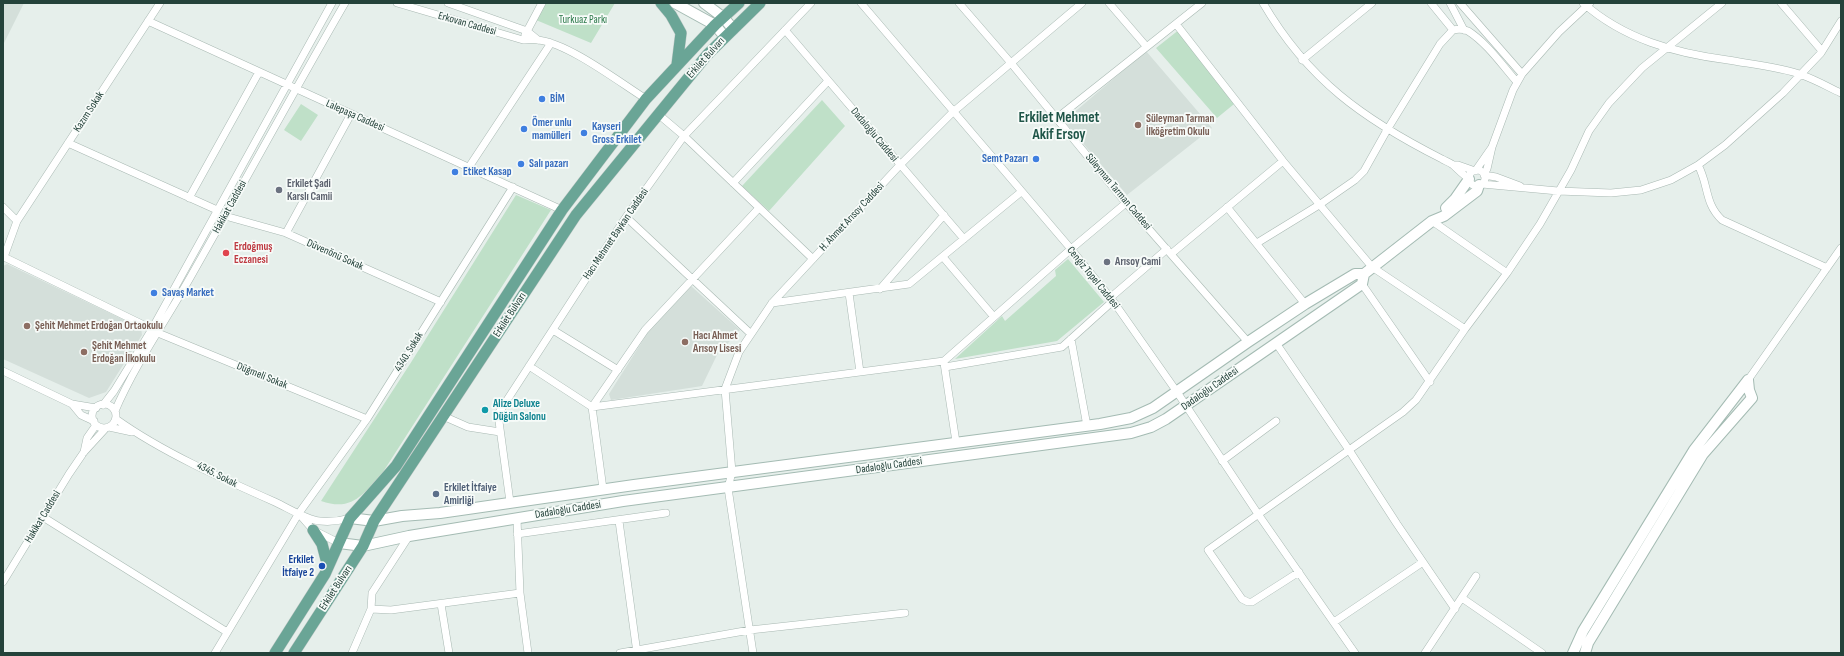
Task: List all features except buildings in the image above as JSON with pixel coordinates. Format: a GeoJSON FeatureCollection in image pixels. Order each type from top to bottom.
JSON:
{"type":"FeatureCollection","features":[{"type":"Feature","properties":{"kind":"main road"},"geometry":{"type":"LineString","coordinates":[[661,3],[671,15],[681,33],[677,65]]}},
{"type":"Feature","properties":{"kind":"main road","name":"Erkilet Bulvarı"},"geometry":{"type":"LineString","coordinates":[[275,653],[326,574],[350,518],[396,466],[562,210],[646,99],[715,25],[739,3]]}},
{"type":"Feature","properties":{"kind":"main road","name":"Erkilet Bulvarı"},"geometry":{"type":"LineString","coordinates":[[294,653],[363,546],[374,521],[576,215],[707,55],[760,3]]}},
{"type":"Feature","properties":{"kind":"main road"},"geometry":{"type":"LineString","coordinates":[[313,530],[322,544],[328,567]]}},
{"type":"Feature","properties":{"kind":"street","name":"Kazım Sokak"},"geometry":{"type":"LineString","coordinates":[[4,257],[17,220],[160,3]]}},
{"type":"Feature","properties":{"kind":"street","name":"Hakikat Caddesi"},"geometry":{"type":"LineString","coordinates":[[115,415],[123,392],[217,210],[332,3]]}},
{"type":"Feature","properties":{"kind":"street","name":"Hakikat Caddesi"},"geometry":{"type":"LineString","coordinates":[[100,406],[114,391],[155,331],[225,216],[295,88],[345,3]]}},
{"type":"Feature","properties":{"kind":"street","name":"Erkovan Caddesi"},"geometry":{"type":"LineString","coordinates":[[397,3],[523,40],[538,40],[551,43],[571,52],[646,99]]}},
{"type":"Feature","properties":{"kind":"street","name":"Erkovan Caddesi"},"geometry":{"type":"LineString","coordinates":[[448,3],[527,31],[538,40]]}},
{"type":"Feature","properties":{"kind":"street"},"geometry":{"type":"LineString","coordinates":[[523,40],[542,3]]}},
{"type":"Feature","properties":{"kind":"street"},"geometry":{"type":"LineString","coordinates":[[675,3],[715,25],[725,37]]}},
{"type":"Feature","properties":{"kind":"street"},"geometry":{"type":"LineString","coordinates":[[704,3],[724,18],[733,29]]}},
{"type":"Feature","properties":{"kind":"street","name":"Hacı Mehmet Baykan Caddesi"},"geometry":{"type":"LineString","coordinates":[[510,502],[498,414],[626,217],[684,136],[811,3]]}},
{"type":"Feature","properties":{"kind":"street","name":"Cengiz Topel Caddesi"},"geometry":{"type":"LineString","coordinates":[[861,3],[1071,249],[1111,300],[1177,392],[1258,514],[1355,653]]}},
{"type":"Feature","properties":{"kind":"street","name":"Süleyman Tarman Caddesi"},"geometry":{"type":"LineString","coordinates":[[959,3],[1012,63],[1126,203],[1248,342]]}},
{"type":"Feature","properties":{"kind":"street","name":"H. Ahmet Arısoy Caddesi"},"geometry":{"type":"LineString","coordinates":[[728,488],[732,472],[725,389],[739,352],[772,303],[900,165],[953,112],[1082,3]]}},
{"type":"Feature","properties":{"kind":"street"},"geometry":{"type":"LineString","coordinates":[[1109,3],[1146,46]]}},
{"type":"Feature","properties":{"kind":"street"},"geometry":{"type":"LineString","coordinates":[[1057,118],[1202,3]]}},
{"type":"Feature","properties":{"kind":"street"},"geometry":{"type":"LineString","coordinates":[[1262,3],[1302,60],[1348,102],[1387,130],[1454,165],[1458,165],[1472,174]]}},
{"type":"Feature","properties":{"kind":"street"},"geometry":{"type":"LineString","coordinates":[[1302,60],[1372,3]]}},
{"type":"Feature","properties":{"kind":"street"},"geometry":{"type":"LineString","coordinates":[[1432,3],[1453,30]]}},
{"type":"Feature","properties":{"kind":"street"},"geometry":{"type":"LineString","coordinates":[[1450,3],[1464,30]]}},
{"type":"Feature","properties":{"kind":"street"},"geometry":{"type":"LineString","coordinates":[[1460,3],[1522,74]]}},
{"type":"Feature","properties":{"kind":"street"},"geometry":{"type":"LineString","coordinates":[[1299,572],[1252,602],[1246,602],[1242,599],[1208,550],[1403,412],[1416,400],[1430,382],[1465,329],[1507,273],[1540,224],[1571,170],[1582,143],[1599,117],[1630,79],[1665,48],[1722,3]]}},
{"type":"Feature","properties":{"kind":"street"},"geometry":{"type":"LineString","coordinates":[[1781,3],[1822,51]]}},
{"type":"Feature","properties":{"kind":"street"},"geometry":{"type":"LineString","coordinates":[[1481,185],[1485,180],[1484,175],[1487,169],[1492,146],[1517,82],[1546,45],[1586,4],[1605,21],[1640,40],[1665,48],[1707,57],[1752,63],[1802,74],[1841,93]]}},
{"type":"Feature","properties":{"kind":"street","name":"Lalepaşa Caddesi"},"geometry":{"type":"LineString","coordinates":[[148,20],[562,210]]}},
{"type":"Feature","properties":{"kind":"street"},"geometry":{"type":"LineString","coordinates":[[1472,174],[1480,171],[1484,175],[1496,177],[1520,186],[1558,191],[1611,193],[1641,190],[1668,182],[1698,165],[1737,136],[1802,74],[1822,51],[1841,21]]}},
{"type":"Feature","properties":{"kind":"street"},"geometry":{"type":"LineString","coordinates":[[1176,24],[1283,162],[1372,267],[1465,329]]}},
{"type":"Feature","properties":{"kind":"street","name":"Dadaloğlu Caddesi"},"geometry":{"type":"LineString","coordinates":[[785,30],[964,239]]}},
{"type":"Feature","properties":{"kind":"street"},"geometry":{"type":"LineString","coordinates":[[1257,243],[1319,205],[1355,180],[1364,171],[1387,130],[1440,44],[1453,30],[1468,31],[1517,82]]}},
{"type":"Feature","properties":{"kind":"street"},"geometry":{"type":"LineString","coordinates":[[469,167],[551,43]]}},
{"type":"Feature","properties":{"kind":"street"},"geometry":{"type":"LineString","coordinates":[[189,198],[259,72]]}},
{"type":"Feature","properties":{"kind":"street"},"geometry":{"type":"LineString","coordinates":[[733,183],[828,81]]}},
{"type":"Feature","properties":{"kind":"street"},"geometry":{"type":"LineString","coordinates":[[286,233],[351,114]]}},
{"type":"Feature","properties":{"kind":"street"},"geometry":{"type":"LineString","coordinates":[[658,114],[684,136],[813,259]]}},
{"type":"Feature","properties":{"kind":"street"},"geometry":{"type":"LineString","coordinates":[[68,144],[217,210]]}},
{"type":"Feature","properties":{"kind":"street"},"geometry":{"type":"LineString","coordinates":[[1492,146],[1472,174],[1472,184],[1513,187],[1520,186]]}},
{"type":"Feature","properties":{"kind":"street"},"geometry":{"type":"LineString","coordinates":[[529,366],[592,408],[860,372],[945,364],[1062,346],[1111,300],[1283,162]]}},
{"type":"Feature","properties":{"kind":"street"},"geometry":{"type":"LineString","coordinates":[[1698,165],[1703,175],[1708,202],[1715,213],[1722,220],[1827,268]]}},
{"type":"Feature","properties":{"kind":"street","name":"Dadaloğlu Caddesi"},"geometry":{"type":"LineString","coordinates":[[339,543],[363,546],[409,536],[623,502],[1131,433],[1159,424],[1276,343],[1363,279],[1372,267],[1435,220],[1455,199],[1472,174]]}},
{"type":"Feature","properties":{"kind":"street","name":"Dadaloğlu Caddesi"},"geometry":{"type":"LineString","coordinates":[[1435,220],[1444,216],[1477,191],[1481,185]]}},
{"type":"Feature","properties":{"kind":"street","name":"4340. Sokak"},"geometry":{"type":"LineString","coordinates":[[215,653],[298,513],[367,419],[513,187]]}},
{"type":"Feature","properties":{"kind":"street"},"geometry":{"type":"LineString","coordinates":[[772,303],[909,284],[1021,192]]}},
{"type":"Feature","properties":{"kind":"street"},"geometry":{"type":"LineString","coordinates":[[945,364],[994,317],[1126,203]]}},
{"type":"Feature","properties":{"kind":"street"},"geometry":{"type":"LineString","coordinates":[[3,207],[17,220]]}},
{"type":"Feature","properties":{"kind":"street"},"geometry":{"type":"LineString","coordinates":[[1227,207],[1305,304]]}},
{"type":"Feature","properties":{"kind":"street"},"geometry":{"type":"LineString","coordinates":[[603,489],[592,408],[645,330],[759,208]]}},
{"type":"Feature","properties":{"kind":"street"},"geometry":{"type":"LineString","coordinates":[[880,288],[944,215]]}},
{"type":"Feature","properties":{"kind":"street","name":"Düvenönü Sokak"},"geometry":{"type":"LineString","coordinates":[[225,216],[286,233],[441,302]]}},
{"type":"Feature","properties":{"kind":"street"},"geometry":{"type":"LineString","coordinates":[[626,217],[751,334]]}},
{"type":"Feature","properties":{"kind":"street"},"geometry":{"type":"LineString","coordinates":[[1435,220],[1507,273]]}},
{"type":"Feature","properties":{"kind":"street"},"geometry":{"type":"LineString","coordinates":[[1573,653],[1583,631],[1694,450],[1784,331],[1841,248]]}},
{"type":"Feature","properties":{"kind":"street","name":"Düğmeli Sokak"},"geometry":{"type":"LineString","coordinates":[[4,257],[155,331],[367,419]]}},
{"type":"Feature","properties":{"kind":"street"},"geometry":{"type":"LineString","coordinates":[[943,257],[994,317]]}},
{"type":"Feature","properties":{"kind":"street","name":"Dadaloğlu Caddesi"},"geometry":{"type":"LineString","coordinates":[[350,518],[374,521],[402,516],[440,513],[603,489],[1087,426],[1131,418],[1153,408],[1305,304],[1355,274],[1363,279]]}},
{"type":"Feature","properties":{"kind":"street"},"geometry":{"type":"LineString","coordinates":[[1363,279],[1430,382]]}},
{"type":"Feature","properties":{"kind":"street"},"geometry":{"type":"LineString","coordinates":[[849,293],[860,372]]}},
{"type":"Feature","properties":{"kind":"street"},"geometry":{"type":"LineString","coordinates":[[553,330],[618,370]]}},
{"type":"Feature","properties":{"kind":"street"},"geometry":{"type":"LineString","coordinates":[[1070,339],[1087,426]]}},
{"type":"Feature","properties":{"kind":"street"},"geometry":{"type":"LineString","coordinates":[[1276,343],[1455,609]]}},
{"type":"Feature","properties":{"kind":"street"},"geometry":{"type":"LineString","coordinates":[[945,364],[956,442]]}},
{"type":"Feature","properties":{"kind":"street"},"geometry":{"type":"LineString","coordinates":[[3,371],[72,404],[110,406],[115,415],[108,428],[81,415],[72,404]]}},
{"type":"Feature","properties":{"kind":"street"},"geometry":{"type":"LineString","coordinates":[[1585,653],[1588,643],[1703,454],[1752,398],[1748,380]]}},
{"type":"Feature","properties":{"kind":"street"},"geometry":{"type":"LineString","coordinates":[[95,423],[93,414],[100,406]]}},
{"type":"Feature","properties":{"kind":"street","name":"4345. Sokak"},"geometry":{"type":"LineString","coordinates":[[115,415],[136,433],[231,483],[298,513],[319,521],[339,521],[350,518]]}},
{"type":"Feature","properties":{"kind":"street"},"geometry":{"type":"LineString","coordinates":[[443,416],[468,427],[500,432]]}},
{"type":"Feature","properties":{"kind":"street"},"geometry":{"type":"LineString","coordinates":[[1222,461],[1276,421]]}},
{"type":"Feature","properties":{"kind":"street","name":"Hakikat Caddesi"},"geometry":{"type":"LineString","coordinates":[[84,452],[87,438],[95,423]]}},
{"type":"Feature","properties":{"kind":"street","name":"Hakikat Caddesi"},"geometry":{"type":"LineString","coordinates":[[3,582],[84,452],[108,428]]}},
{"type":"Feature","properties":{"kind":"street","name":"4345. Sokak"},"geometry":{"type":"LineString","coordinates":[[108,428],[136,433]]}},
{"type":"Feature","properties":{"kind":"street"},"geometry":{"type":"LineString","coordinates":[[728,488],[753,653]]}},
{"type":"Feature","properties":{"kind":"street","name":"4345. Sokak"},"geometry":{"type":"LineString","coordinates":[[298,513],[313,530],[339,543]]}},
{"type":"Feature","properties":{"kind":"street"},"geometry":{"type":"LineString","coordinates":[[517,534],[619,521],[666,513]]}},
{"type":"Feature","properties":{"kind":"street"},"geometry":{"type":"LineString","coordinates":[[43,517],[227,632]]}},
{"type":"Feature","properties":{"kind":"street"},"geometry":{"type":"LineString","coordinates":[[517,519],[520,593],[528,653]]}},
{"type":"Feature","properties":{"kind":"street"},"geometry":{"type":"LineString","coordinates":[[619,521],[636,652]]}},
{"type":"Feature","properties":{"kind":"street"},"geometry":{"type":"LineString","coordinates":[[352,653],[371,609],[372,593],[409,536]]}},
{"type":"Feature","properties":{"kind":"street"},"geometry":{"type":"LineString","coordinates":[[1334,622],[1423,562]]}},
{"type":"Feature","properties":{"kind":"street"},"geometry":{"type":"LineString","coordinates":[[1426,653],[1476,576]]}},
{"type":"Feature","properties":{"kind":"street"},"geometry":{"type":"LineString","coordinates":[[371,609],[391,610],[520,593]]}},
{"type":"Feature","properties":{"kind":"street"},"geometry":{"type":"LineString","coordinates":[[1462,598],[1542,653]]}},
{"type":"Feature","properties":{"kind":"street"},"geometry":{"type":"LineString","coordinates":[[441,604],[449,653]]}},
{"type":"Feature","properties":{"kind":"street"},"geometry":{"type":"LineString","coordinates":[[620,653],[636,652],[750,630],[905,613]]}},
{"type":"Feature","properties":{"kind":"shaded area"},"geometry":{"type":"Polygon","coordinates":[[[3,3],[24,3],[3,45],[3,3]]]}},
{"type":"Feature","properties":{"kind":"shaded area","name":"Süleyman Tarman İlköğretim Okulu"},"geometry":{"type":"Polygon","coordinates":[[[1146,51],[1212,128],[1127,195],[1064,121],[1146,51]]]}},
{"type":"Feature","properties":{"kind":"shaded area","name":"Şehit Mehmet Erdoğan İlkokulu"},"geometry":{"type":"Polygon","coordinates":[[[7,264],[141,328],[142,335],[106,392],[89,398],[3,359],[3,266],[7,264]]]}},
{"type":"Feature","properties":{"kind":"shaded area","name":"Hacı Ahmet Arısoy Lisesi"},"geometry":{"type":"Polygon","coordinates":[[[691,286],[740,330],[717,355],[702,386],[611,400],[609,394],[650,329],[691,286]]]}},
{"type":"Feature","properties":{"kind":"green space","name":"Turkuaz Parkı"},"geometry":{"type":"Polygon","coordinates":[[[546,3],[615,3],[591,43],[536,20],[546,3]]]}},
{"type":"Feature","properties":{"kind":"green space"},"geometry":{"type":"Polygon","coordinates":[[[1180,29],[1239,100],[1217,118],[1156,48],[1180,29]]]}},
{"type":"Feature","properties":{"kind":"green space"},"geometry":{"type":"Polygon","coordinates":[[[822,100],[845,126],[769,211],[742,186],[822,100]]]}},
{"type":"Feature","properties":{"kind":"green space"},"geometry":{"type":"Polygon","coordinates":[[[301,104],[318,115],[301,141],[284,130],[301,104]]]}},
{"type":"Feature","properties":{"kind":"green space"},"geometry":{"type":"Polygon","coordinates":[[[516,195],[551,210],[383,472],[363,494],[356,499],[341,504],[332,504],[321,501],[410,364],[516,195]]]}},
{"type":"Feature","properties":{"kind":"green space"},"geometry":{"type":"Polygon","coordinates":[[[1068,259],[1104,302],[1057,341],[955,359],[1002,316],[1005,321],[1056,276],[1055,270],[1068,259]]]}},
{"type":"Feature","properties":{"kind":"place","name":"BİM"},"geometry":{"type":"Point","coordinates":[542,99]}},
{"type":"Feature","properties":{"kind":"place","name":"Süleyman Tarman İlköğretim Okulu"},"geometry":{"type":"Point","coordinates":[1138,125]}},
{"type":"Feature","properties":{"kind":"place","name":"Ömer unlu mamülleri"},"geometry":{"type":"Point","coordinates":[524,129]}},
{"type":"Feature","properties":{"kind":"place","name":"Kayseri Gross Erkilet"},"geometry":{"type":"Point","coordinates":[584,133]}},
{"type":"Feature","properties":{"kind":"place","name":"Semt Pazarı"},"geometry":{"type":"Point","coordinates":[1036,159]}},
{"type":"Feature","properties":{"kind":"place","name":"Salı pazarı"},"geometry":{"type":"Point","coordinates":[521,164]}},
{"type":"Feature","properties":{"kind":"place","name":"Etiket Kasap"},"geometry":{"type":"Point","coordinates":[455,172]}},
{"type":"Feature","properties":{"kind":"place","name":"Erkilet Şadi Karslı Camii"},"geometry":{"type":"Point","coordinates":[279,190]}},
{"type":"Feature","properties":{"kind":"place","name":"Erdoğmuş Eczanesi"},"geometry":{"type":"Point","coordinates":[226,253]}},
{"type":"Feature","properties":{"kind":"place","name":"Arısoy Cami"},"geometry":{"type":"Point","coordinates":[1107,262]}},
{"type":"Feature","properties":{"kind":"place","name":"Savaş Market"},"geometry":{"type":"Point","coordinates":[154,293]}},
{"type":"Feature","properties":{"kind":"place","name":"Şehit Mehmet Erdoğan Ortaokulu"},"geometry":{"type":"Point","coordinates":[27,326]}},
{"type":"Feature","properties":{"kind":"place","name":"Hacı Ahmet Arısoy Lisesi"},"geometry":{"type":"Point","coordinates":[685,342]}},
{"type":"Feature","properties":{"kind":"place","name":"Şehit Mehmet Erdoğan İlkokulu"},"geometry":{"type":"Point","coordinates":[84,352]}},
{"type":"Feature","properties":{"kind":"place","name":"Alize Deluxe Düğün Salonu"},"geometry":{"type":"Point","coordinates":[485,410]}},
{"type":"Feature","properties":{"kind":"place","name":"Erkilet İtfaiye Amirliği"},"geometry":{"type":"Point","coordinates":[436,494]}},
{"type":"Feature","properties":{"kind":"place","name":"Erkilet İtfaiye 2"},"geometry":{"type":"Point","coordinates":[322,566]}},
{"type":"Feature","properties":{"kind":"district","name":"Erkilet Mehmet Akif Ersoy"},"geometry":{"type":"Point","coordinates":[1059,126]}}]}
